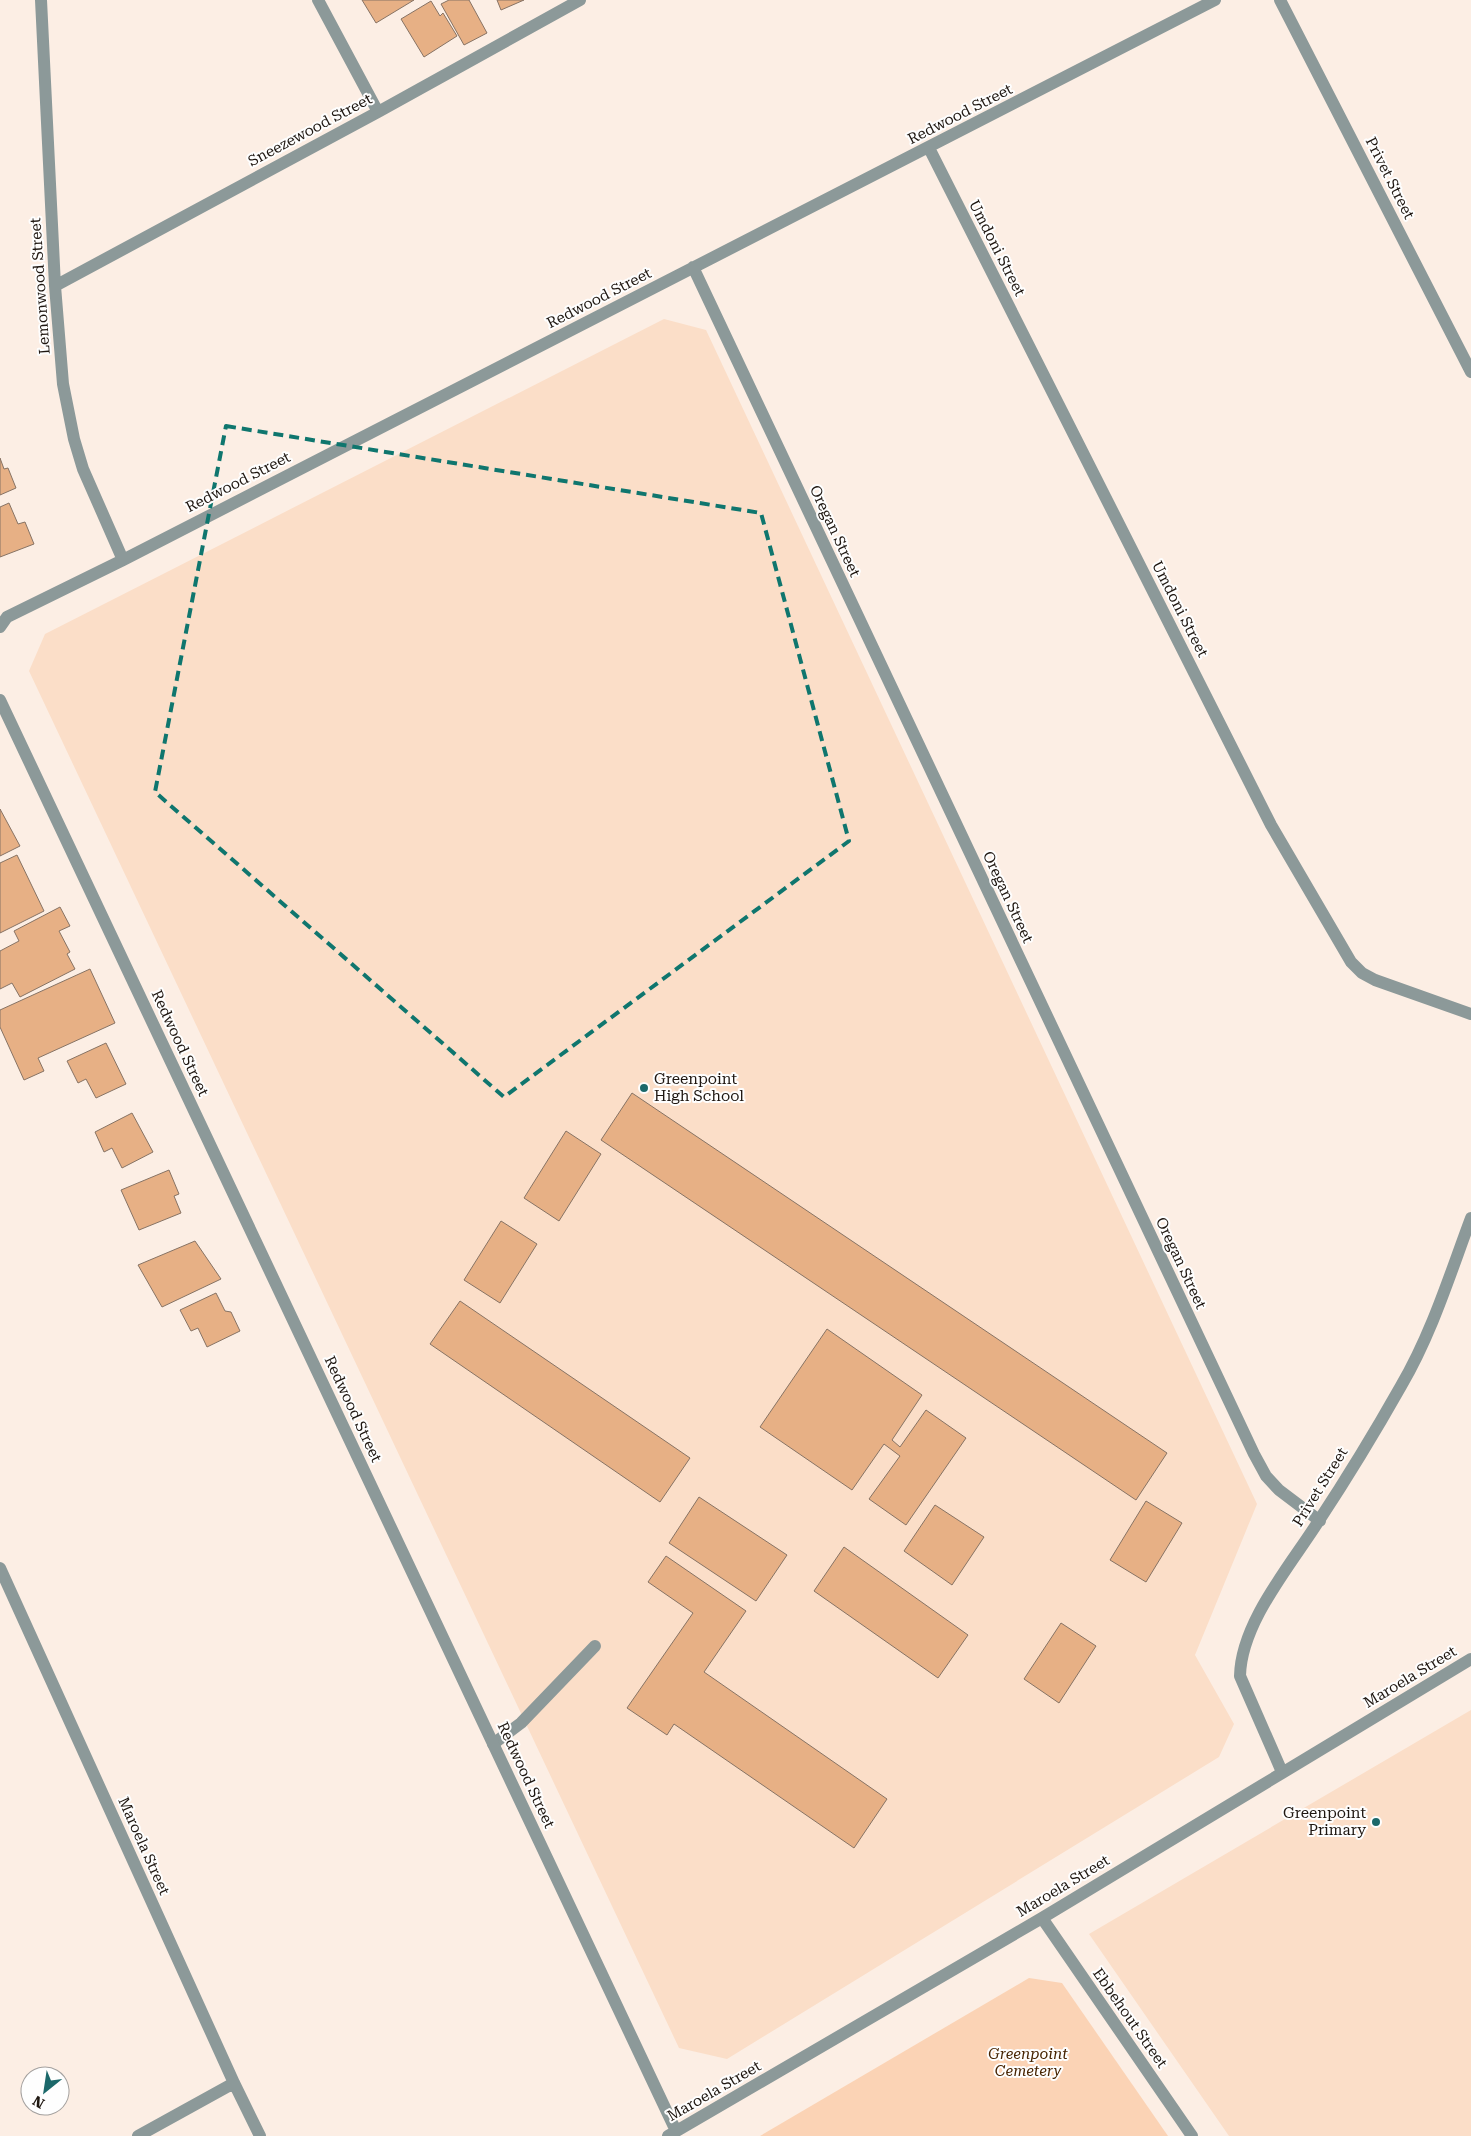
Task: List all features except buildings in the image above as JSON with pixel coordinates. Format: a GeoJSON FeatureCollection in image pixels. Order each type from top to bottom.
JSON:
{"type":"FeatureCollection","features":[{"type":"Feature","properties":{"kind":"street","name":"Lemonwood Street"},"geometry":{"type":"LineString","coordinates":[[41,0],[54,286],[63,384],[74,439],[83,469],[123,560]]}},
{"type":"Feature","properties":{"kind":"street"},"geometry":{"type":"LineString","coordinates":[[318,0],[378,112]]}},
{"type":"Feature","properties":{"kind":"street","name":"Sneezewood Street"},"geometry":{"type":"LineString","coordinates":[[54,286],[378,112],[580,0]]}},
{"type":"Feature","properties":{"kind":"street","name":"Redwood Street"},"geometry":{"type":"LineString","coordinates":[[0,627],[6,618],[929,148],[1215,0]]}},
{"type":"Feature","properties":{"kind":"street","name":"Privet Street"},"geometry":{"type":"LineString","coordinates":[[1280,0],[1471,372]]}},
{"type":"Feature","properties":{"kind":"street","name":"Umdoni Street"},"geometry":{"type":"LineString","coordinates":[[929,148],[1271,825],[1351,962],[1362,973],[1375,980],[1471,1014]]}},
{"type":"Feature","properties":{"kind":"street","name":"Oregan Street"},"geometry":{"type":"LineString","coordinates":[[693,268],[1254,1454],[1266,1476],[1279,1490],[1320,1521]]}},
{"type":"Feature","properties":{"kind":"street","name":"Redwood Street"},"geometry":{"type":"LineString","coordinates":[[0,700],[493,1744],[674,2134]]}},
{"type":"Feature","properties":{"kind":"street","name":"Privet Street"},"geometry":{"type":"LineString","coordinates":[[1282,1772],[1245,1690],[1240,1676],[1240,1661],[1255,1618],[1320,1521],[1402,1385],[1432,1324],[1471,1218]]}},
{"type":"Feature","properties":{"kind":"street","name":"Maroela Street"},"geometry":{"type":"LineString","coordinates":[[0,1568],[234,2084],[260,2136]]}},
{"type":"Feature","properties":{"kind":"street"},"geometry":{"type":"LineString","coordinates":[[493,1744],[521,1723],[595,1646]]}},
{"type":"Feature","properties":{"kind":"street","name":"Maroela Street"},"geometry":{"type":"LineString","coordinates":[[674,2134],[1042,1918],[1471,1659]]}},
{"type":"Feature","properties":{"kind":"street","name":"Ebbehout Street"},"geometry":{"type":"LineString","coordinates":[[1042,1918],[1192,2136]]}},
{"type":"Feature","properties":{"kind":"street"},"geometry":{"type":"LineString","coordinates":[[138,2136],[234,2084]]}},
{"type":"Feature","properties":{"kind":"highlighted area"},"geometry":{"type":"Polygon","coordinates":[[[226,426],[761,513],[849,841],[504,1097],[155,792],[226,426]]]}},
{"type":"Feature","properties":{"kind":"shaded area","name":"Greenpoint High School"},"geometry":{"type":"Polygon","coordinates":[[[664,319],[706,330],[1257,1504],[1195,1655],[1234,1724],[1219,1757],[727,2059],[679,2048],[29,671],[45,634],[664,319]]]}},
{"type":"Feature","properties":{"kind":"shaded area","name":"Greenpoint Primary"},"geometry":{"type":"Polygon","coordinates":[[[1471,1710],[1471,2136],[1229,2136],[1089,1934],[1471,1710]]]}},
{"type":"Feature","properties":{"kind":"green space","name":"Greenpoint Cemetery"},"geometry":{"type":"Polygon","coordinates":[[[1029,1978],[1062,1983],[1168,2136],[760,2136],[1029,1978]]]}},
{"type":"Feature","properties":{"kind":"place","name":"Greenpoint High School"},"geometry":{"type":"Point","coordinates":[644,1088]}},
{"type":"Feature","properties":{"kind":"place","name":"Greenpoint Primary"},"geometry":{"type":"Point","coordinates":[1376,1822]}}]}
